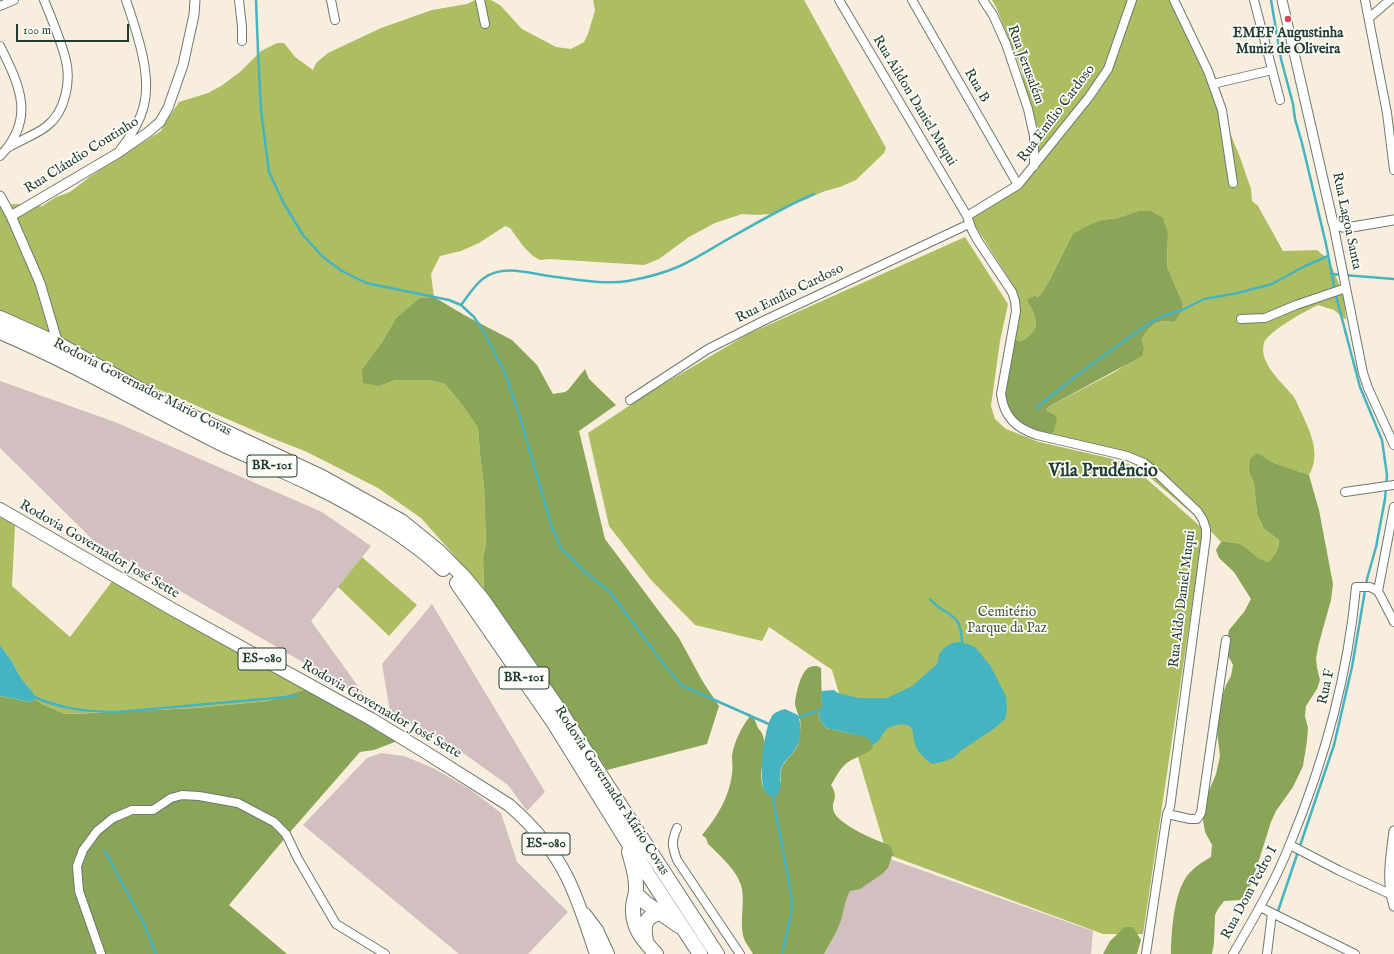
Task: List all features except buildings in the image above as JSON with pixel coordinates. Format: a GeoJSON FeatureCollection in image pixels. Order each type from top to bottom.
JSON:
{"type":"FeatureCollection","features":[{"type":"Feature","properties":{"kind":"highway","name":"Rodovia Governador Mário Covas"},"geometry":{"type":"LineString","coordinates":[[0,318],[58,344],[168,405],[322,477],[401,521],[419,534],[463,576],[483,600],[564,717],[716,952]]}},
{"type":"Feature","properties":{"kind":"highway","name":"Rodovia Governador Mário Covas"},"geometry":{"type":"LineString","coordinates":[[0,332],[40,349],[217,442],[313,485],[340,499],[370,515],[407,539],[435,561],[461,587],[554,723],[647,873],[700,954]]}},
{"type":"Feature","properties":{"kind":"highway"},"geometry":{"type":"LineString","coordinates":[[623,833],[634,868],[636,889],[633,906],[634,923],[639,934],[656,954]]}},
{"type":"Feature","properties":{"kind":"highway"},"geometry":{"type":"LineString","coordinates":[[636,889],[647,873],[653,872],[658,874],[705,943],[716,952]]}},
{"type":"Feature","properties":{"kind":"highway"},"geometry":{"type":"LineString","coordinates":[[636,889],[646,903],[685,931]]}},
{"type":"Feature","properties":{"kind":"highway"},"geometry":{"type":"LineString","coordinates":[[646,943],[643,930],[645,924],[650,917],[661,913]]}},
{"type":"Feature","properties":{"kind":"main road","name":"Rodovia Governador José Sette"},"geometry":{"type":"LineString","coordinates":[[0,509],[172,609],[371,719],[498,797],[520,815],[542,839],[567,877],[596,954]]}},
{"type":"Feature","properties":{"kind":"main road"},"geometry":{"type":"LineString","coordinates":[[578,906],[595,926],[608,954]]}},
{"type":"Feature","properties":{"kind":"street"},"geometry":{"type":"LineString","coordinates":[[0,6],[14,0]]}},
{"type":"Feature","properties":{"kind":"street"},"geometry":{"type":"LineString","coordinates":[[9,147],[47,126],[57,116],[64,101],[67,85],[66,62],[44,0]]}},
{"type":"Feature","properties":{"kind":"street"},"geometry":{"type":"LineString","coordinates":[[118,153],[132,135],[140,120],[145,104],[146,88],[137,34],[126,0]]}},
{"type":"Feature","properties":{"kind":"street","name":"Rua Cláudio Coutinho"},"geometry":{"type":"LineString","coordinates":[[11,216],[118,153],[160,122],[168,108],[183,65],[194,15],[195,0]]}},
{"type":"Feature","properties":{"kind":"street"},"geometry":{"type":"LineString","coordinates":[[239,0],[242,41]]}},
{"type":"Feature","properties":{"kind":"street"},"geometry":{"type":"LineString","coordinates":[[332,0],[335,20]]}},
{"type":"Feature","properties":{"kind":"street"},"geometry":{"type":"LineString","coordinates":[[480,0],[486,24]]}},
{"type":"Feature","properties":{"kind":"street","name":"Rua Aildon Daniel Muqui"},"geometry":{"type":"LineString","coordinates":[[839,0],[968,220]]}},
{"type":"Feature","properties":{"kind":"street","name":"Rua B"},"geometry":{"type":"LineString","coordinates":[[912,0],[1018,185]]}},
{"type":"Feature","properties":{"kind":"street","name":"Rua Jerusalém"},"geometry":{"type":"LineString","coordinates":[[984,0],[993,15],[1006,44],[1028,109],[1034,136],[1034,166]]}},
{"type":"Feature","properties":{"kind":"street","name":"Rua Emílio Cardoso"},"geometry":{"type":"LineString","coordinates":[[630,400],[708,349],[968,220],[1018,185],[1100,83],[1108,69],[1115,51],[1132,0]]}},
{"type":"Feature","properties":{"kind":"street"},"geometry":{"type":"LineString","coordinates":[[1174,0],[1208,71],[1222,110],[1233,183]]}},
{"type":"Feature","properties":{"kind":"street"},"geometry":{"type":"LineString","coordinates":[[1254,0],[1280,100]]}},
{"type":"Feature","properties":{"kind":"street","name":"Rua Lagoa Santa"},"geometry":{"type":"LineString","coordinates":[[1282,0],[1333,223],[1363,373],[1368,388],[1394,445]]}},
{"type":"Feature","properties":{"kind":"street"},"geometry":{"type":"LineString","coordinates":[[1365,0],[1377,66],[1390,112],[1394,170]]}},
{"type":"Feature","properties":{"kind":"street"},"geometry":{"type":"LineString","coordinates":[[1369,18],[1390,0]]}},
{"type":"Feature","properties":{"kind":"street"},"geometry":{"type":"LineString","coordinates":[[0,156],[9,147],[18,131],[22,105],[19,90],[11,68],[1,49]]}},
{"type":"Feature","properties":{"kind":"street"},"geometry":{"type":"LineString","coordinates":[[1213,84],[1272,70]]}},
{"type":"Feature","properties":{"kind":"street"},"geometry":{"type":"LineString","coordinates":[[0,196],[11,216],[40,283],[58,344]]}},
{"type":"Feature","properties":{"kind":"street","name":"Rua Aldo Daniel Muqui"},"geometry":{"type":"LineString","coordinates":[[968,220],[978,241],[1012,292],[1015,301],[1016,311],[1001,394],[1002,405],[1008,416],[1026,431],[1037,435],[1127,456],[1144,463],[1190,504],[1203,520],[1206,529],[1170,807],[1167,814],[1146,954]]}},
{"type":"Feature","properties":{"kind":"street"},"geometry":{"type":"LineString","coordinates":[[1333,223],[1342,227],[1352,227],[1394,220]]}},
{"type":"Feature","properties":{"kind":"street"},"geometry":{"type":"LineString","coordinates":[[1241,319],[1265,318],[1296,305],[1346,288]]}},
{"type":"Feature","properties":{"kind":"street"},"geometry":{"type":"LineString","coordinates":[[1345,492],[1394,485]]}},
{"type":"Feature","properties":{"kind":"street"},"geometry":{"type":"LineString","coordinates":[[1394,506],[1378,590],[1394,622]]}},
{"type":"Feature","properties":{"kind":"street","name":"Rua F"},"geometry":{"type":"LineString","coordinates":[[1290,845],[1313,786],[1331,726],[1343,675],[1353,620],[1356,587],[1370,587],[1378,590]]}},
{"type":"Feature","properties":{"kind":"street"},"geometry":{"type":"LineString","coordinates":[[1167,814],[1197,819],[1200,813],[1226,640]]}},
{"type":"Feature","properties":{"kind":"street"},"geometry":{"type":"LineString","coordinates":[[101,954],[79,891],[76,866],[82,850],[97,831],[113,818],[132,810],[153,810],[171,798],[182,795],[199,796],[238,803],[274,822],[286,834],[298,859],[336,924],[385,954]]}},
{"type":"Feature","properties":{"kind":"street"},"geometry":{"type":"LineString","coordinates":[[677,828],[672,839],[677,860],[740,954]]}},
{"type":"Feature","properties":{"kind":"street"},"geometry":{"type":"LineString","coordinates":[[1394,831],[1390,860],[1390,894],[1394,906]]}},
{"type":"Feature","properties":{"kind":"street"},"geometry":{"type":"LineString","coordinates":[[1290,845],[1340,871],[1390,894]]}},
{"type":"Feature","properties":{"kind":"street","name":"Rua Dom Pedro I"},"geometry":{"type":"LineString","coordinates":[[1233,954],[1260,907],[1290,845]]}},
{"type":"Feature","properties":{"kind":"street"},"geometry":{"type":"LineString","coordinates":[[1260,907],[1356,954]]}},
{"type":"Feature","properties":{"kind":"street"},"geometry":{"type":"LineString","coordinates":[[1267,954],[1272,913]]}},
{"type":"Feature","properties":{"kind":"shaded area"},"geometry":{"type":"Polygon","coordinates":[[[0,381],[115,422],[322,512],[371,546],[311,621],[368,700],[94,541],[0,448],[0,381]]]}},
{"type":"Feature","properties":{"kind":"shaded area"},"geometry":{"type":"Polygon","coordinates":[[[432,604],[545,792],[527,811],[508,785],[456,748],[390,712],[382,664],[432,604]]]}},
{"type":"Feature","properties":{"kind":"shaded area"},"geometry":{"type":"Polygon","coordinates":[[[381,753],[404,756],[433,768],[471,790],[501,813],[517,862],[568,912],[528,954],[459,954],[303,825],[367,758],[381,753]]]}},
{"type":"Feature","properties":{"kind":"shaded area"},"geometry":{"type":"Polygon","coordinates":[[[890,859],[1093,931],[1091,954],[819,954],[842,878],[890,859]]]}},
{"type":"Feature","properties":{"kind":"green space"},"geometry":{"type":"Polygon","coordinates":[[[475,0],[491,0],[500,5],[522,29],[556,47],[571,49],[584,42],[588,34],[595,10],[593,0],[804,0],[886,148],[884,153],[856,180],[840,187],[825,191],[771,214],[742,214],[715,223],[689,237],[659,259],[644,265],[549,259],[540,260],[533,256],[523,246],[510,228],[505,226],[479,243],[461,251],[440,256],[431,274],[434,297],[419,298],[396,318],[381,344],[379,386],[396,380],[429,380],[445,384],[463,406],[478,428],[484,485],[486,543],[483,558],[484,589],[421,518],[378,488],[307,452],[146,384],[85,350],[0,311],[0,206],[15,204],[42,206],[56,197],[70,192],[91,176],[161,131],[179,102],[208,93],[221,86],[240,72],[261,51],[277,43],[284,43],[295,57],[313,70],[316,63],[328,53],[381,28],[432,10],[467,4],[475,0]]]}},
{"type":"Feature","properties":{"kind":"green space"},"geometry":{"type":"Polygon","coordinates":[[[992,0],[1171,0],[1198,56],[1240,157],[1251,189],[1252,201],[1258,206],[1283,251],[1317,250],[1329,260],[1344,296],[1346,320],[1334,310],[1318,305],[1280,327],[1267,338],[1264,343],[1263,350],[1268,365],[1294,397],[1309,429],[1314,452],[1313,467],[1309,475],[1274,463],[1257,454],[1249,472],[1254,483],[1257,514],[1264,529],[1279,540],[1276,552],[1268,562],[1261,561],[1232,542],[1221,542],[1201,521],[1133,463],[1102,450],[1049,435],[1053,414],[1046,410],[1048,407],[1124,366],[1144,348],[1142,338],[1149,329],[1159,322],[1174,322],[1183,304],[1167,266],[1168,233],[1138,211],[1118,218],[1101,220],[1072,235],[1041,294],[1028,303],[1035,319],[1036,325],[1034,330],[1022,340],[1019,341],[1014,339],[1017,299],[1010,280],[974,224],[971,215],[1017,182],[1032,161],[1039,145],[1040,134],[1024,89],[1022,72],[992,0]]]}},
{"type":"Feature","properties":{"kind":"green space"},"geometry":{"type":"Polygon","coordinates":[[[1138,211],[1150,211],[1163,218],[1168,233],[1167,266],[1183,304],[1181,312],[1174,322],[1159,322],[1149,329],[1142,338],[1144,348],[1142,356],[1048,407],[1046,410],[1057,418],[1054,431],[1049,435],[1034,430],[1016,421],[1003,406],[1014,339],[1020,341],[1025,339],[1036,325],[1034,313],[1028,303],[1028,299],[1034,296],[1037,297],[1041,294],[1072,235],[1101,220],[1118,218],[1138,211]]]}},
{"type":"Feature","properties":{"kind":"green space","name":"Cemitério Parque da Paz"},"geometry":{"type":"Polygon","coordinates":[[[965,237],[1008,304],[1000,341],[991,406],[995,419],[1006,429],[1039,442],[1109,458],[1131,465],[1201,527],[1202,539],[1143,934],[1103,934],[892,856],[890,845],[884,844],[832,670],[769,627],[762,641],[695,625],[651,580],[609,526],[588,433],[650,392],[748,334],[965,237]]]}},
{"type":"Feature","properties":{"kind":"green space"},"geometry":{"type":"Polygon","coordinates":[[[434,297],[512,340],[537,365],[553,394],[568,390],[585,369],[589,379],[616,405],[579,431],[605,539],[679,638],[703,682],[719,706],[707,744],[607,770],[484,589],[483,558],[486,543],[484,485],[478,428],[463,406],[445,384],[429,380],[396,380],[379,386],[363,383],[362,370],[381,344],[396,318],[419,298],[434,297]]]}},
{"type":"Feature","properties":{"kind":"green space"},"geometry":{"type":"Polygon","coordinates":[[[1257,453],[1274,463],[1309,475],[1319,510],[1333,584],[1331,600],[1316,658],[1320,680],[1317,689],[1306,706],[1305,716],[1308,728],[1303,766],[1293,787],[1276,811],[1271,822],[1253,879],[1247,893],[1240,900],[1224,901],[1218,909],[1215,915],[1212,954],[1171,954],[1174,915],[1181,886],[1193,869],[1211,857],[1212,845],[1205,832],[1203,820],[1204,803],[1216,774],[1220,756],[1216,723],[1220,702],[1231,676],[1233,665],[1227,654],[1226,644],[1229,630],[1244,612],[1251,599],[1234,572],[1219,558],[1216,550],[1221,542],[1235,543],[1243,546],[1261,560],[1268,562],[1273,557],[1279,544],[1279,540],[1264,529],[1257,514],[1254,483],[1249,472],[1250,459],[1257,453]]]}},
{"type":"Feature","properties":{"kind":"green space"},"geometry":{"type":"Polygon","coordinates":[[[0,517],[15,525],[12,586],[70,637],[113,580],[307,689],[268,701],[196,708],[65,714],[42,704],[35,699],[30,689],[21,678],[11,660],[0,645],[0,517]]]}},
{"type":"Feature","properties":{"kind":"green space"},"geometry":{"type":"Polygon","coordinates":[[[362,557],[417,605],[389,636],[338,587],[362,557]]]}},
{"type":"Feature","properties":{"kind":"green space"},"geometry":{"type":"Polygon","coordinates":[[[812,666],[821,668],[822,707],[819,716],[820,720],[826,728],[866,737],[871,741],[873,748],[848,762],[836,776],[831,785],[835,794],[833,805],[834,812],[837,817],[850,827],[890,845],[894,856],[892,856],[888,868],[882,874],[860,889],[850,891],[846,899],[838,927],[824,954],[753,954],[743,935],[743,899],[741,885],[735,873],[708,844],[706,838],[702,835],[722,807],[732,774],[732,756],[736,740],[750,716],[754,718],[762,733],[765,743],[761,774],[762,784],[765,791],[781,782],[782,768],[797,746],[799,739],[800,722],[795,702],[796,693],[804,672],[812,666]]]}},
{"type":"Feature","properties":{"kind":"green space"},"geometry":{"type":"Polygon","coordinates":[[[307,689],[400,740],[374,750],[360,752],[229,905],[287,954],[0,954],[0,696],[31,702],[35,699],[42,704],[65,714],[196,708],[268,701],[307,689]]]}},
{"type":"Feature","properties":{"kind":"green space"},"geometry":{"type":"Polygon","coordinates":[[[1125,927],[1133,927],[1141,940],[1137,954],[1103,954],[1110,941],[1125,927]]]}},
{"type":"Feature","properties":{"kind":"water"},"geometry":{"type":"Polygon","coordinates":[[[959,642],[975,647],[990,665],[1006,696],[1007,710],[1005,719],[995,728],[962,750],[953,758],[932,764],[920,754],[914,741],[913,731],[906,725],[896,725],[890,728],[885,731],[878,741],[872,745],[871,741],[866,737],[826,728],[820,720],[819,716],[822,706],[821,691],[834,690],[838,693],[859,698],[887,698],[912,686],[937,664],[939,654],[945,647],[952,643],[959,642]]]}},
{"type":"Feature","properties":{"kind":"water"},"geometry":{"type":"Polygon","coordinates":[[[0,645],[11,660],[21,678],[34,694],[35,699],[31,702],[0,696],[0,645]]]}},
{"type":"Feature","properties":{"kind":"water"},"geometry":{"type":"Polygon","coordinates":[[[785,709],[798,715],[800,733],[796,747],[781,769],[781,785],[779,792],[777,796],[773,796],[768,795],[763,787],[762,767],[764,743],[766,732],[772,716],[776,712],[785,709]]]}},
{"type":"Feature","properties":{"kind":"waterway"},"geometry":{"type":"LineString","coordinates":[[256,0],[261,110],[269,172],[283,202],[303,235],[323,257],[342,271],[366,283],[449,300],[461,305],[474,317],[483,330],[505,373],[519,414],[552,527],[561,548],[584,571],[610,592],[665,666],[683,686],[771,725]]}},
{"type":"Feature","properties":{"kind":"waterway"},"geometry":{"type":"LineString","coordinates":[[1271,0],[1281,59],[1326,244],[1336,296],[1360,387],[1382,440],[1387,475],[1385,499],[1376,547],[1367,579],[1352,667],[1334,745],[1277,914]]}},
{"type":"Feature","properties":{"kind":"waterway"},"geometry":{"type":"LineString","coordinates":[[461,305],[484,278],[499,271],[508,270],[599,282],[619,282],[648,277],[674,269],[768,216],[814,194]]}},
{"type":"Feature","properties":{"kind":"waterway"},"geometry":{"type":"LineString","coordinates":[[1036,408],[1081,372],[1149,323],[1163,316],[1182,310],[1204,299],[1238,293],[1272,284],[1303,267],[1328,256]]}},
{"type":"Feature","properties":{"kind":"waterway"},"geometry":{"type":"LineString","coordinates":[[1331,274],[1394,279]]}},
{"type":"Feature","properties":{"kind":"waterway"},"geometry":{"type":"LineString","coordinates":[[930,599],[956,620],[959,625],[962,644]]}},
{"type":"Feature","properties":{"kind":"waterway"},"geometry":{"type":"LineString","coordinates":[[32,696],[53,704],[74,709],[118,712],[297,696]]}},
{"type":"Feature","properties":{"kind":"waterway"},"geometry":{"type":"LineString","coordinates":[[797,718],[817,711],[823,712]]}},
{"type":"Feature","properties":{"kind":"waterway"},"geometry":{"type":"LineString","coordinates":[[772,793],[791,892],[792,910],[782,954]]}},
{"type":"Feature","properties":{"kind":"waterway"},"geometry":{"type":"LineString","coordinates":[[105,851],[144,924],[156,954]]}},
{"type":"Feature","properties":{"kind":"place","name":"EMEF Augustinha Muniz de Oliveira"},"geometry":{"type":"Point","coordinates":[1288,19]}},
{"type":"Feature","properties":{"kind":"district","name":"Vila Prudêncio"},"geometry":{"type":"Point","coordinates":[1103,472]}}]}
